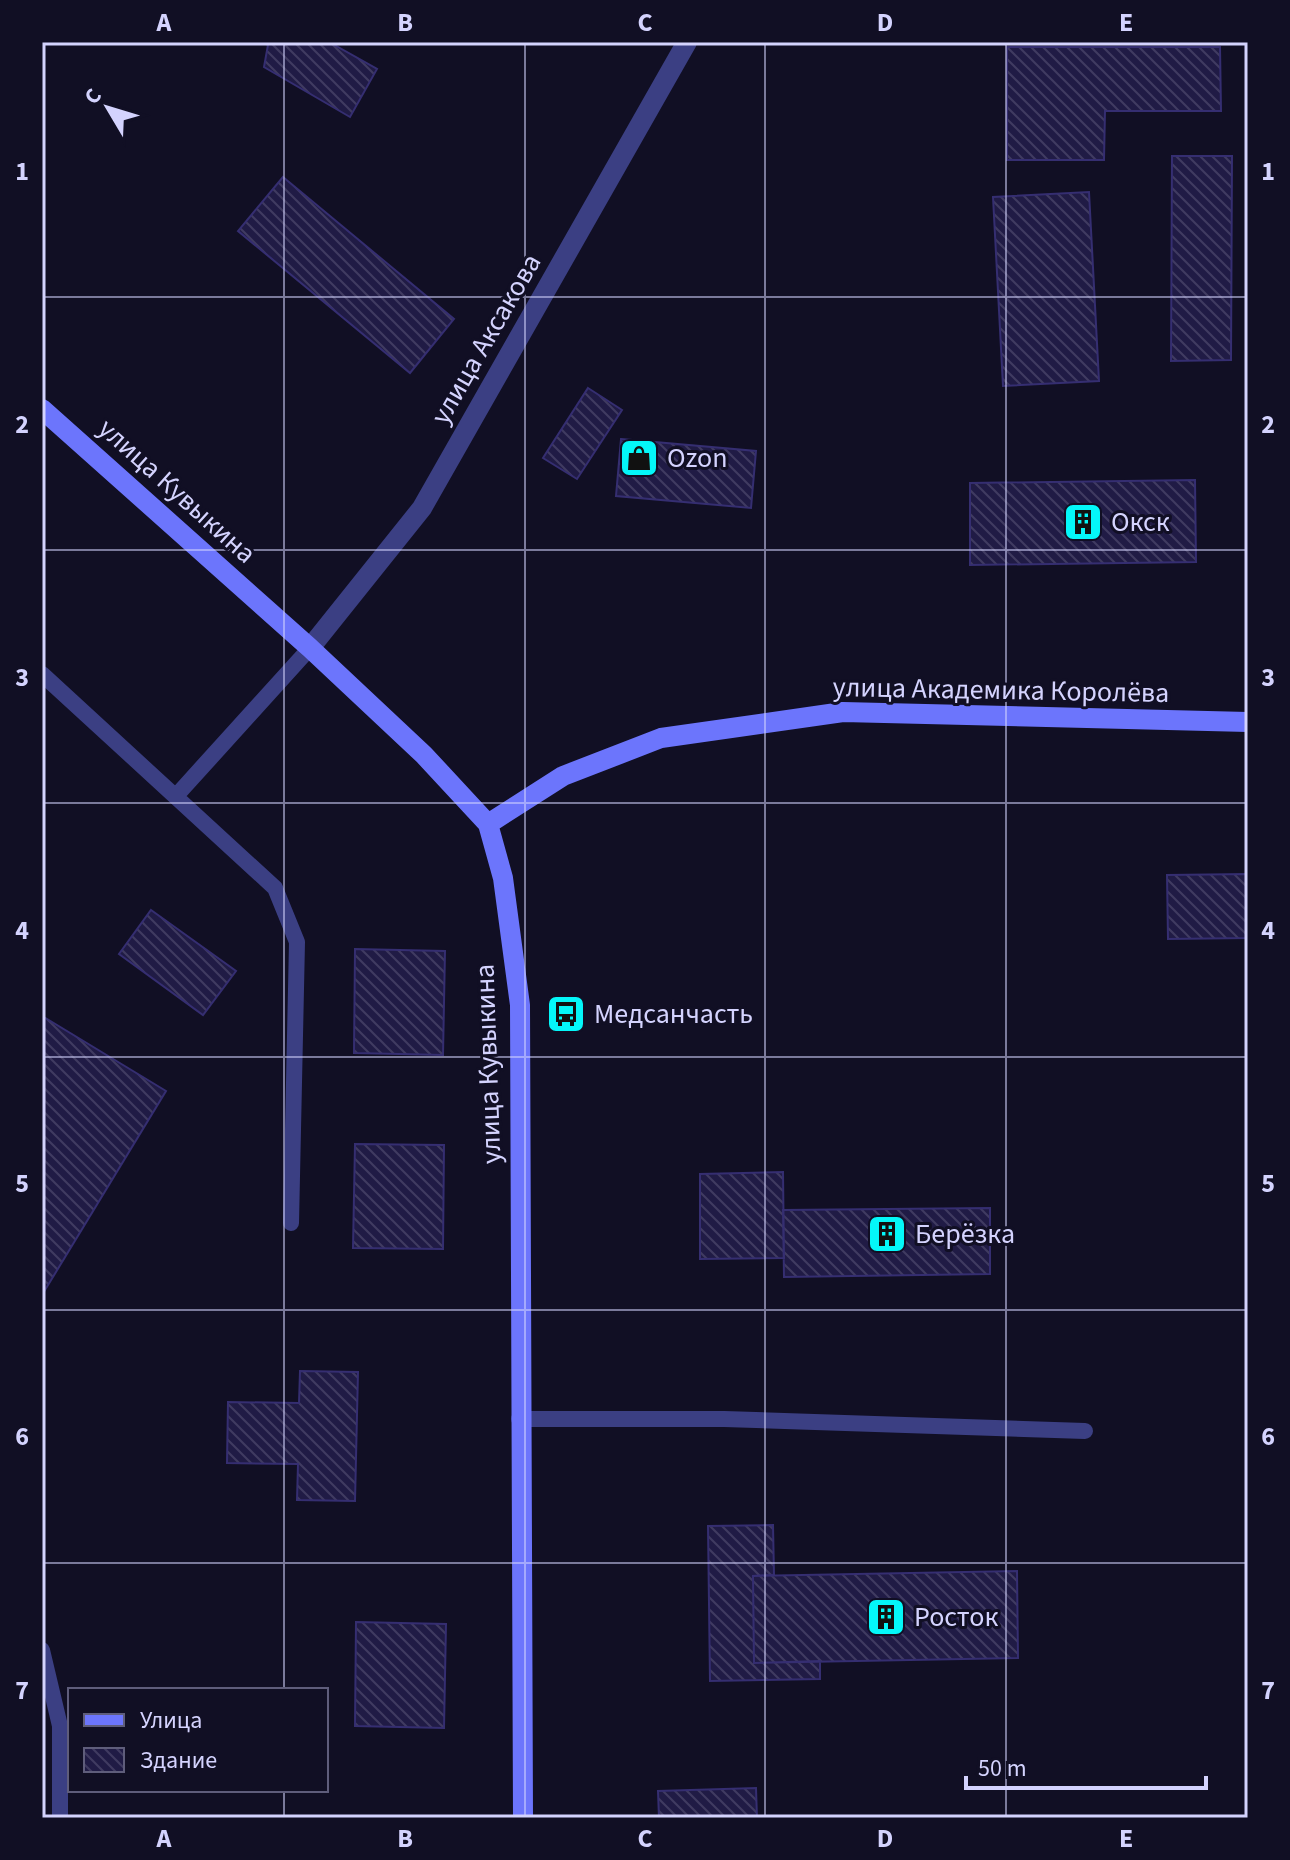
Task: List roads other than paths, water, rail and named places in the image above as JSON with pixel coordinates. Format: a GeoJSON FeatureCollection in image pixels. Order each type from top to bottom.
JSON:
{"type":"FeatureCollection","features":[{"type":"Feature","properties":{"kind":"street","name":"улица Аксакова"},"geometry":{"type":"LineString","coordinates":[[310,648],[422,508],[687,42]]}},
{"type":"Feature","properties":{"kind":"street","name":"улица Кувыкина"},"geometry":{"type":"LineString","coordinates":[[42,409],[310,648],[424,755],[488,824],[503,878],[520,1005],[519,1419],[523,1818]]}},
{"type":"Feature","properties":{"kind":"street","name":"улица Академика Королёва"},"geometry":{"type":"LineString","coordinates":[[488,824],[563,776],[661,738],[843,712],[1248,722]]}},
{"type":"Feature","properties":{"kind":"lane"},"geometry":{"type":"LineString","coordinates":[[176,796],[310,648]]}},
{"type":"Feature","properties":{"kind":"lane"},"geometry":{"type":"LineString","coordinates":[[42,674],[275,888],[297,942],[291,1223]]}},
{"type":"Feature","properties":{"kind":"lane"},"geometry":{"type":"LineString","coordinates":[[519,1419],[724,1419],[1085,1431]]}},
{"type":"Feature","properties":{"kind":"lane"},"geometry":{"type":"LineString","coordinates":[[42,1650],[60,1726],[60,1818]]}},
{"type":"Feature","properties":{"kind":"place","name":"Ozon"},"geometry":{"type":"Point","coordinates":[639,458]}},
{"type":"Feature","properties":{"kind":"place","name":"Окск"},"geometry":{"type":"Point","coordinates":[1083,522]}},
{"type":"Feature","properties":{"kind":"place","name":"Медсанчасть"},"geometry":{"type":"Point","coordinates":[566,1014]}},
{"type":"Feature","properties":{"kind":"place","name":"Берёзка"},"geometry":{"type":"Point","coordinates":[887,1234]}},
{"type":"Feature","properties":{"kind":"place","name":"Росток"},"geometry":{"type":"Point","coordinates":[886,1617]}}]}
